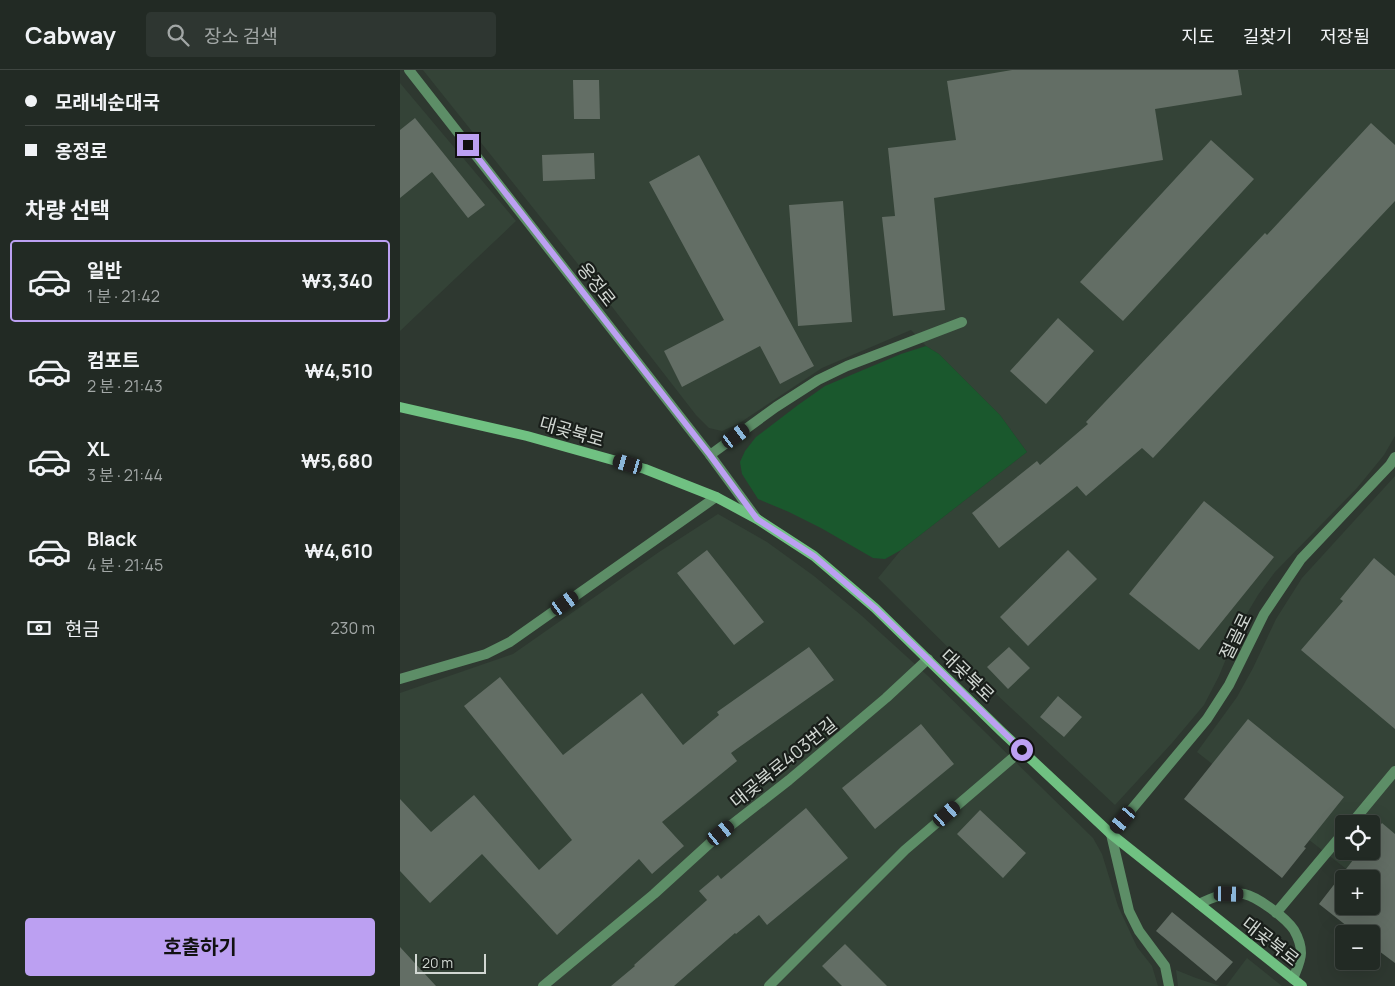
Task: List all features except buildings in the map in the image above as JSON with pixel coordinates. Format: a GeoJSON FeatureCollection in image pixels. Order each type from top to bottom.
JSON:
{"type":"FeatureCollection","features":[{"type":"Feature","properties":{"kind":"street","name":"옹정로"},"geometry":{"type":"LineString","coordinates":[[409,70],[710,455],[757,519]]}},
{"type":"Feature","properties":{"kind":"street"},"geometry":{"type":"LineString","coordinates":[[710,455],[776,407],[818,380],[847,366],[962,322]]}},
{"type":"Feature","properties":{"kind":"street","name":"대곶북로"},"geometry":{"type":"LineString","coordinates":[[400,408],[545,441],[645,469],[716,497],[757,519],[814,556],[875,608],[1111,834],[1302,986]]}},
{"type":"Feature","properties":{"kind":"street","name":"절골로"},"geometry":{"type":"LineString","coordinates":[[1111,834],[1207,718],[1229,685],[1264,614],[1301,559],[1390,465],[1395,457]]}},
{"type":"Feature","properties":{"kind":"street"},"geometry":{"type":"LineString","coordinates":[[400,679],[486,654],[510,642],[716,497]]}},
{"type":"Feature","properties":{"kind":"street","name":"대곶북로403번길"},"geometry":{"type":"LineString","coordinates":[[543,986],[654,894],[721,833],[789,780],[886,698],[928,659]]}},
{"type":"Feature","properties":{"kind":"street"},"geometry":{"type":"LineString","coordinates":[[769,986],[905,850],[1022,750]]}},
{"type":"Feature","properties":{"kind":"street"},"geometry":{"type":"LineString","coordinates":[[1358,815],[1395,771]]}},
{"type":"Feature","properties":{"kind":"street"},"geometry":{"type":"LineString","coordinates":[[1111,834],[1129,911],[1139,931],[1165,966],[1169,986]]}},
{"type":"Feature","properties":{"kind":"street"},"geometry":{"type":"LineString","coordinates":[[1276,914],[1335,843]]}},
{"type":"Feature","properties":{"kind":"street"},"geometry":{"type":"LineString","coordinates":[[1199,904],[1216,896],[1243,894],[1255,898],[1276,914],[1293,929],[1299,941],[1301,953],[1293,979]]}},
{"type":"Feature","properties":{"kind":"shaded area"},"geometry":{"type":"Polygon","coordinates":[[[423,70],[1395,70],[1395,436],[1384,455],[1357,488],[1275,572],[1258,595],[1239,627],[1219,676],[1204,705],[1115,805],[980,679],[878,578],[901,550],[1027,452],[1000,415],[939,354],[926,346],[911,330],[822,368],[738,424],[722,431],[709,428],[696,415],[423,70]]]}},
{"type":"Feature","properties":{"kind":"shaded area"},"geometry":{"type":"Polygon","coordinates":[[[400,83],[516,221],[400,331],[400,83]]]}},
{"type":"Feature","properties":{"kind":"shaded area"},"geometry":{"type":"Polygon","coordinates":[[[1395,476],[1395,906],[1380,889],[1380,870],[1348,870],[1197,752],[1237,697],[1276,619],[1302,578],[1395,476]]]}},
{"type":"Feature","properties":{"kind":"shaded area"},"geometry":{"type":"Polygon","coordinates":[[[718,514],[767,542],[814,576],[862,616],[928,676],[1093,838],[1102,854],[1118,906],[1137,947],[1152,966],[1158,986],[400,986],[400,693],[513,654],[659,552],[718,514]]]}},
{"type":"Feature","properties":{"kind":"shaded area"},"geometry":{"type":"Polygon","coordinates":[[[1247,958],[1282,986],[1226,986],[1247,958]]]}},
{"type":"Feature","properties":{"kind":"shaded area"},"geometry":{"type":"Polygon","coordinates":[[[1176,970],[1196,978],[1220,986],[1178,986],[1176,970]]]}},
{"type":"Feature","properties":{"kind":"green space"},"geometry":{"type":"Polygon","coordinates":[[[926,346],[939,354],[1000,415],[1027,452],[901,550],[885,559],[873,558],[821,528],[758,499],[742,474],[740,462],[745,451],[756,437],[825,386],[901,354],[926,346]]]}},
{"type":"Feature","properties":{"kind":"route"},"geometry":{"type":"LineString","coordinates":[[468,145],[710,455],[757,519],[814,556],[875,608],[1022,750]]}}]}
